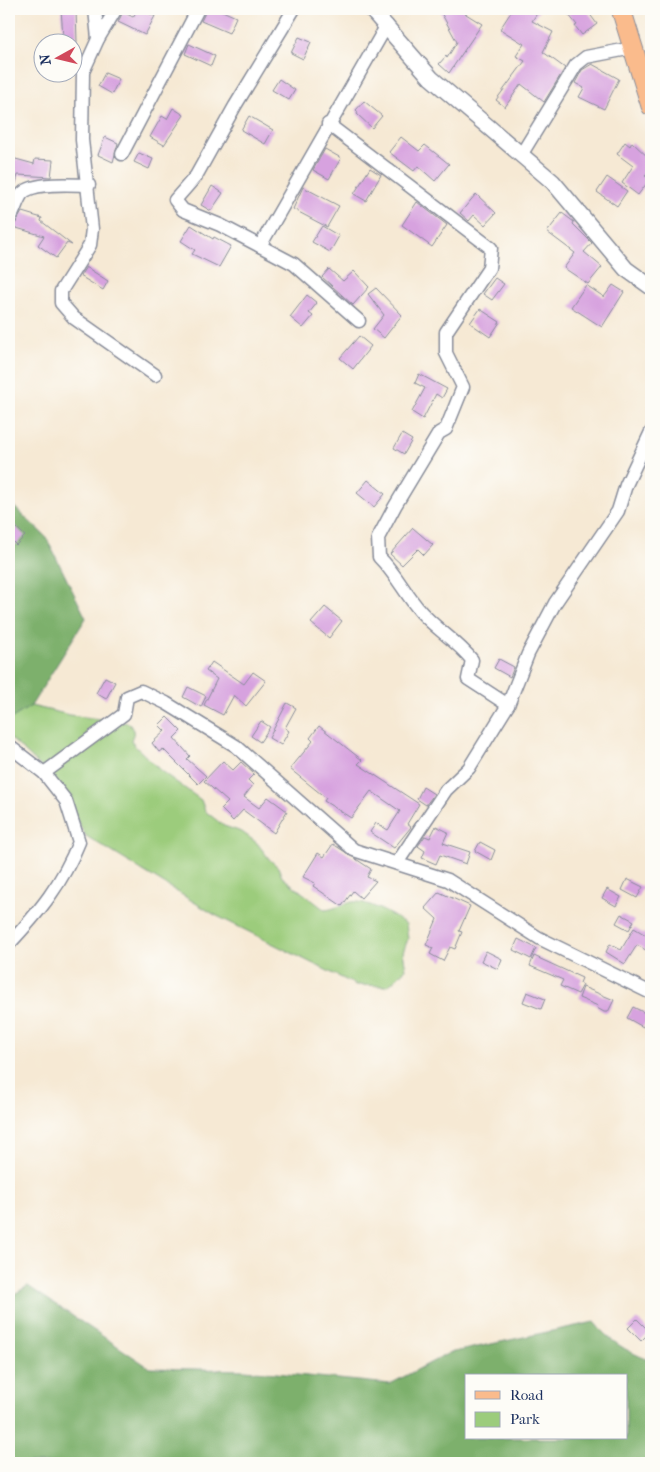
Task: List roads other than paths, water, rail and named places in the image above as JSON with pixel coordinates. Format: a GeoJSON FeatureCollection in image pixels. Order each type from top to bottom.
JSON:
{"type":"FeatureCollection","features":[{"type":"Feature","properties":{"kind":"main road"},"geometry":{"type":"LineString","coordinates":[[621,9],[651,106]]}},
{"type":"Feature","properties":{"kind":"street"},"geometry":{"type":"LineString","coordinates":[[95,9],[98,39]]}},
{"type":"Feature","properties":{"kind":"street"},"geometry":{"type":"LineString","coordinates":[[116,9],[98,39],[82,72],[82,140],[89,185],[92,229],[90,245],[61,291],[61,303],[74,318],[155,375]]}},
{"type":"Feature","properties":{"kind":"street"},"geometry":{"type":"LineString","coordinates":[[122,154],[198,9]]}},
{"type":"Feature","properties":{"kind":"street"},"geometry":{"type":"LineString","coordinates":[[294,9],[235,106],[196,176],[175,200],[182,210],[220,225],[294,264],[359,321]]}},
{"type":"Feature","properties":{"kind":"street"},"geometry":{"type":"LineString","coordinates":[[371,9],[387,25],[431,78],[553,182],[626,269],[651,287]]}},
{"type":"Feature","properties":{"kind":"street"},"geometry":{"type":"LineString","coordinates":[[260,246],[328,124],[387,25]]}},
{"type":"Feature","properties":{"kind":"street"},"geometry":{"type":"LineString","coordinates":[[521,155],[576,65],[586,57],[633,48]]}},
{"type":"Feature","properties":{"kind":"street"},"geometry":{"type":"LineString","coordinates":[[328,124],[490,248],[489,268],[446,332],[446,353],[463,387],[446,429],[440,433],[394,506],[378,538],[379,557],[397,575],[409,598],[432,624],[459,645],[472,660],[468,679],[508,705]]}},
{"type":"Feature","properties":{"kind":"street"},"geometry":{"type":"LineString","coordinates":[[9,220],[21,194],[30,188],[51,185],[89,185]]}},
{"type":"Feature","properties":{"kind":"street"},"geometry":{"type":"LineString","coordinates":[[397,862],[446,790],[469,768],[508,705],[528,654],[555,603],[618,511],[626,485],[651,432]]}},
{"type":"Feature","properties":{"kind":"street"},"geometry":{"type":"LineString","coordinates":[[44,773],[124,714],[128,697],[141,691],[166,703],[236,746],[354,850],[397,862],[448,880],[539,938],[651,992]]}},
{"type":"Feature","properties":{"kind":"street"},"geometry":{"type":"LineString","coordinates":[[9,746],[44,773],[66,801],[79,842],[67,872],[45,904],[9,944]]}}]}
